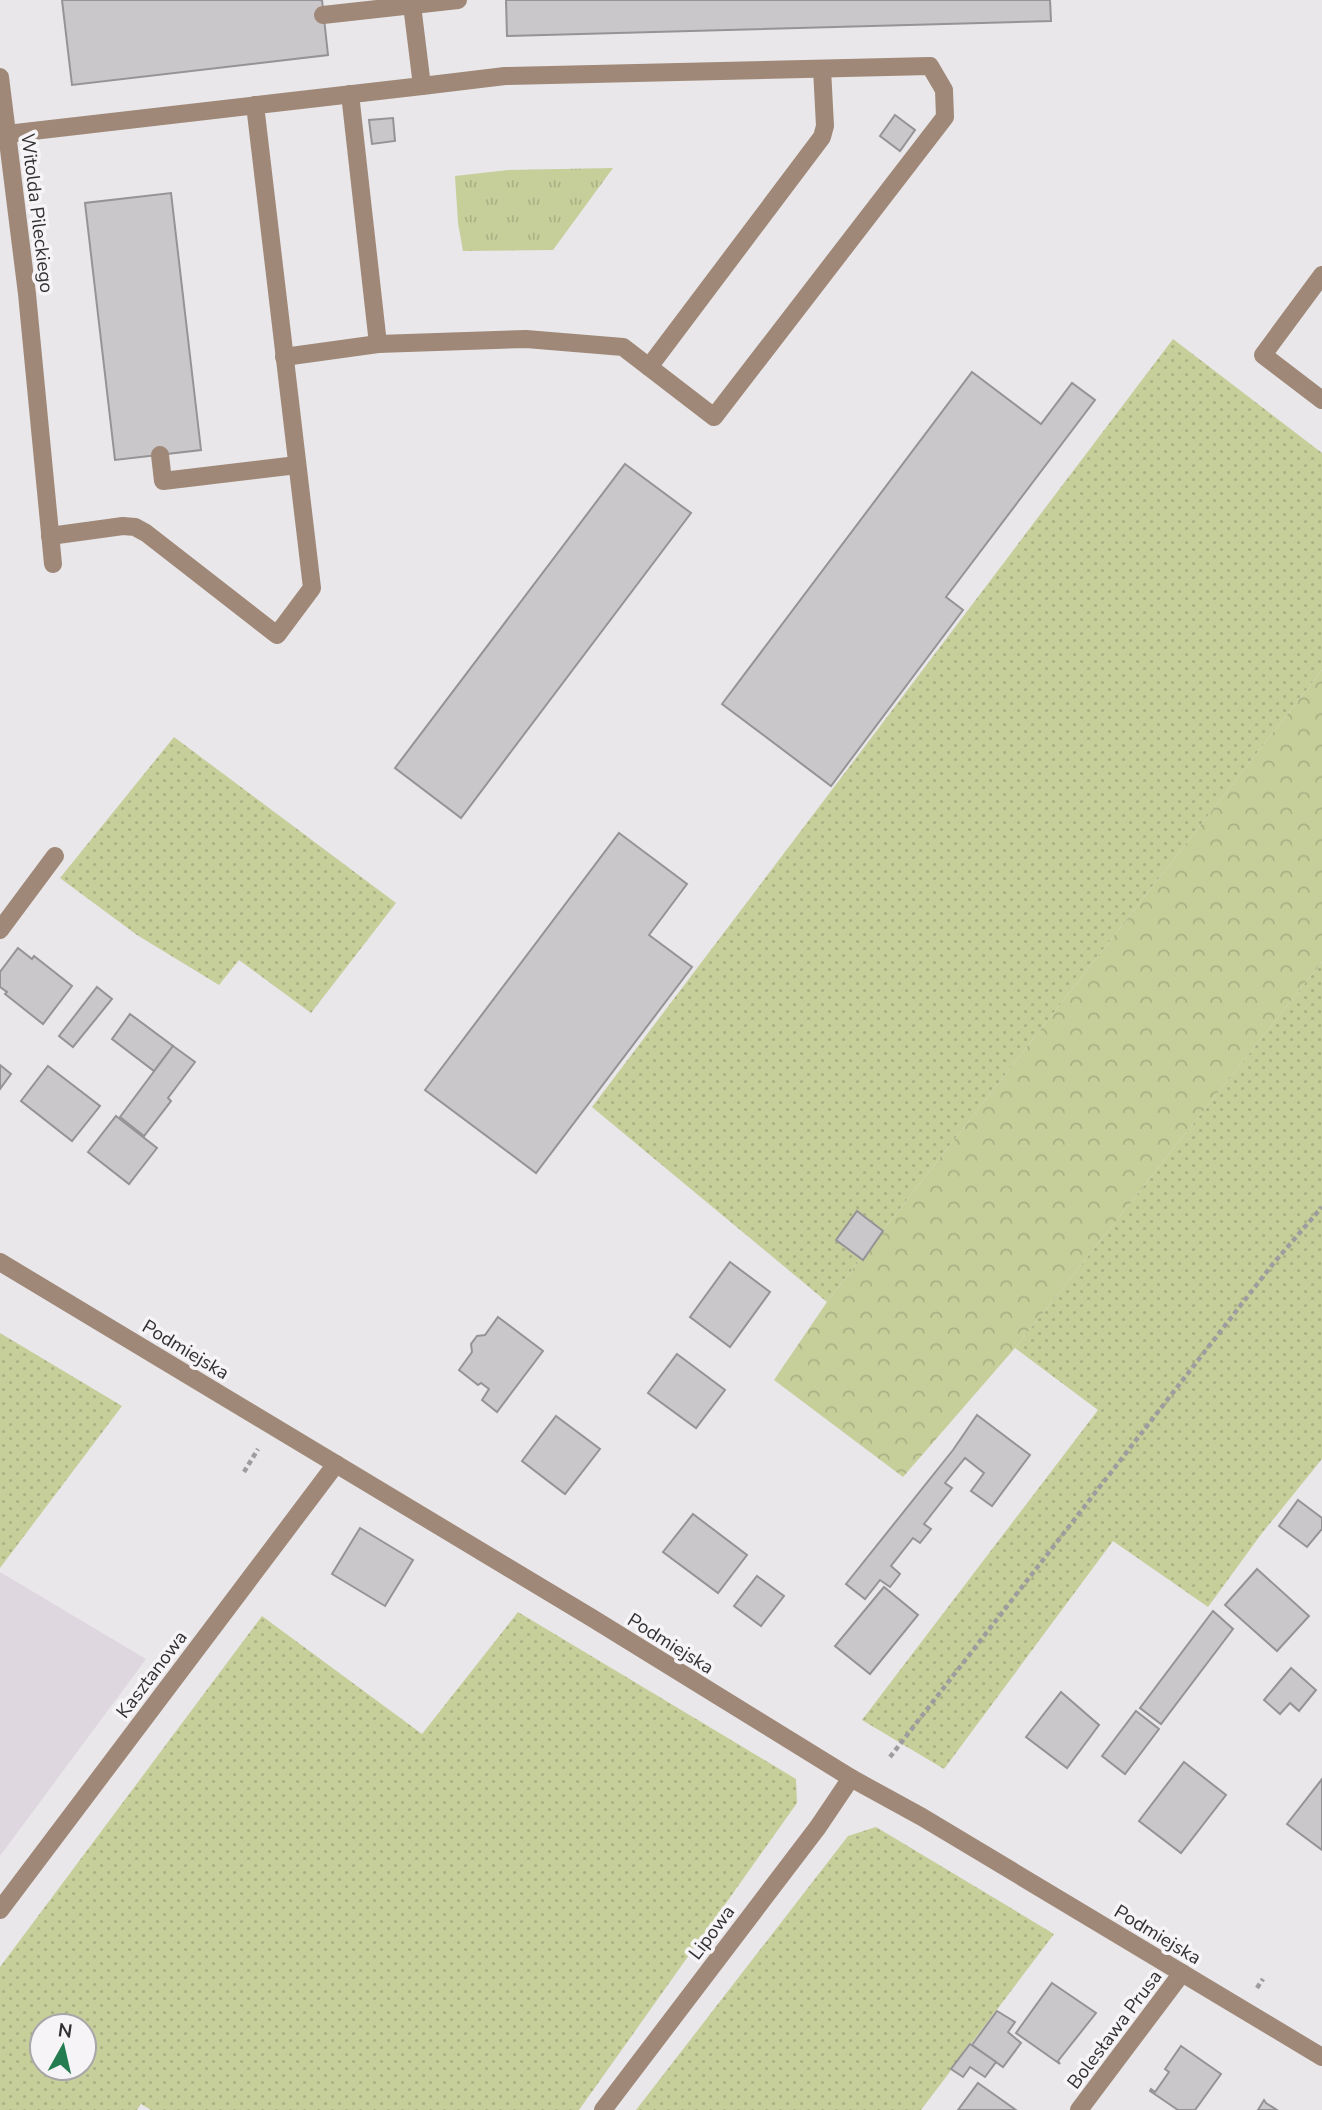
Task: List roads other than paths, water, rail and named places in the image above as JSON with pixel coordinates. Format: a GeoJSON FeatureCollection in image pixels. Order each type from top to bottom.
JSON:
{"type":"FeatureCollection","features":[{"type":"Feature","properties":{"kind":"street"},"geometry":{"type":"LineString","coordinates":[[323,15],[458,0]]}},
{"type":"Feature","properties":{"kind":"street"},"geometry":{"type":"LineString","coordinates":[[412,5],[422,86]]}},
{"type":"Feature","properties":{"kind":"street"},"geometry":{"type":"LineString","coordinates":[[7,134],[505,76],[930,66],[944,90],[945,117],[714,417],[623,348],[526,339],[378,344],[284,357]]}},
{"type":"Feature","properties":{"kind":"street"},"geometry":{"type":"LineString","coordinates":[[649,367],[822,137],[825,126],[822,69]]}},
{"type":"Feature","properties":{"kind":"street","name":"Witolda Pileckiego"},"geometry":{"type":"LineString","coordinates":[[0,77],[27,294],[53,564]]}},
{"type":"Feature","properties":{"kind":"street"},"geometry":{"type":"LineString","coordinates":[[350,94],[378,344]]}},
{"type":"Feature","properties":{"kind":"street"},"geometry":{"type":"LineString","coordinates":[[50,536],[123,526],[135,527],[276,635],[312,588],[254,105]]}},
{"type":"Feature","properties":{"kind":"street"},"geometry":{"type":"LineString","coordinates":[[0,229],[18,227]]}},
{"type":"Feature","properties":{"kind":"street"},"geometry":{"type":"LineString","coordinates":[[1322,275],[1262,355],[1322,400]]}},
{"type":"Feature","properties":{"kind":"street"},"geometry":{"type":"LineString","coordinates":[[160,455],[163,481],[297,465]]}},
{"type":"Feature","properties":{"kind":"street"},"geometry":{"type":"LineString","coordinates":[[0,930],[55,856]]}},
{"type":"Feature","properties":{"kind":"street","name":"Podmiejska"},"geometry":{"type":"LineString","coordinates":[[0,1262],[851,1778],[922,1817],[1322,2057]]}},
{"type":"Feature","properties":{"kind":"street","name":"Kasztanowa"},"geometry":{"type":"LineString","coordinates":[[0,1910],[336,1464]]}},
{"type":"Feature","properties":{"kind":"street","name":"Lipowa"},"geometry":{"type":"LineString","coordinates":[[603,2110],[851,1778]]}},
{"type":"Feature","properties":{"kind":"street","name":"Bolesława Prusa"},"geometry":{"type":"LineString","coordinates":[[1079,2110],[1182,1973]]}}]}
